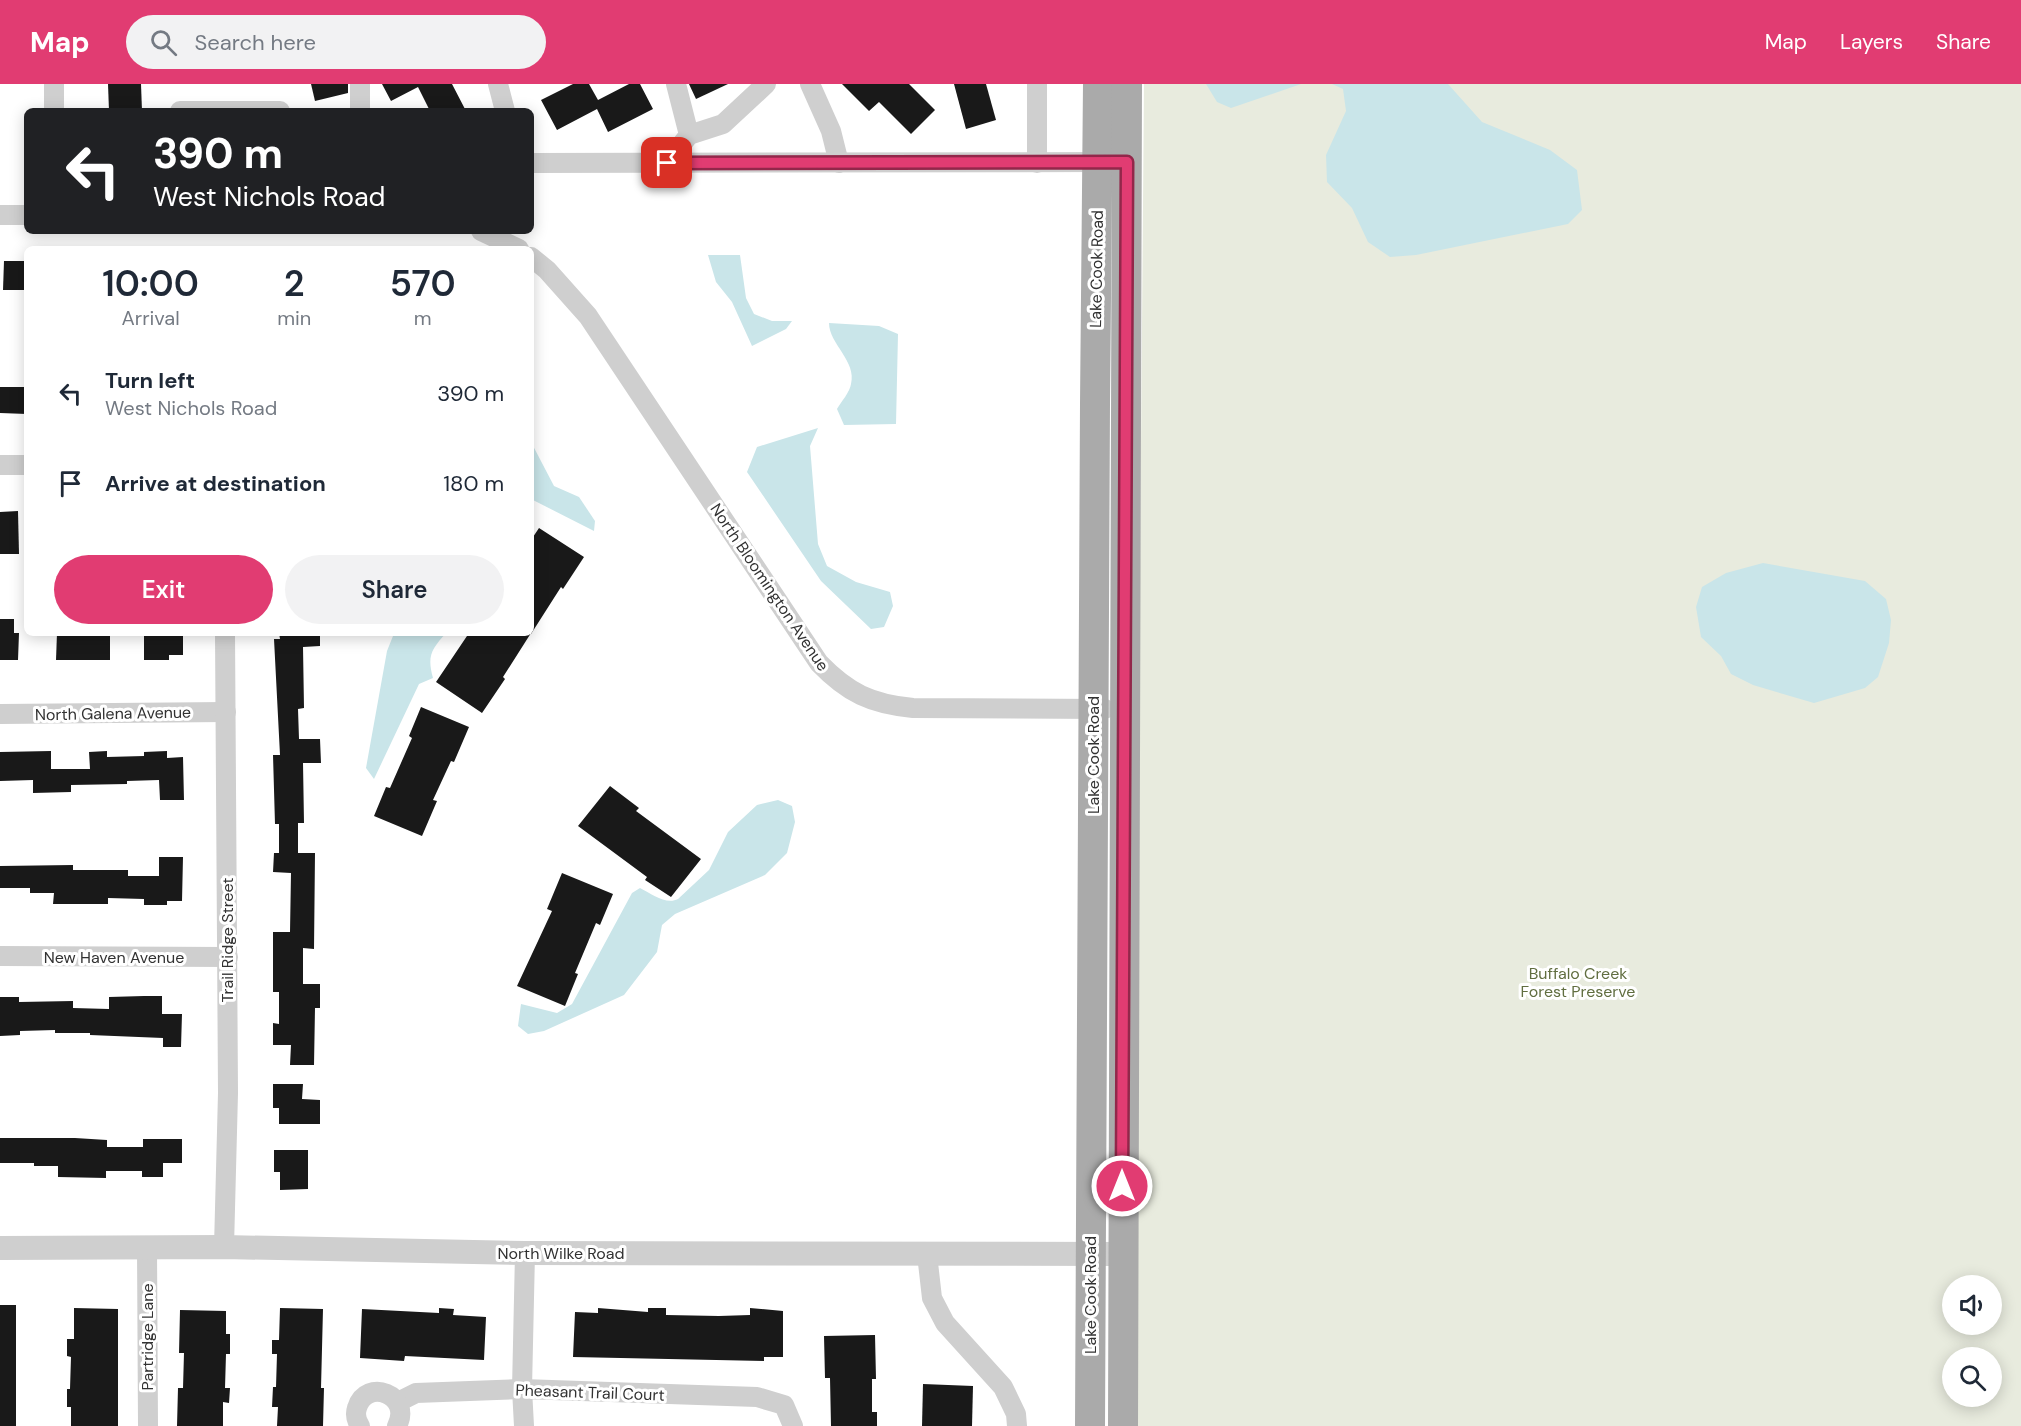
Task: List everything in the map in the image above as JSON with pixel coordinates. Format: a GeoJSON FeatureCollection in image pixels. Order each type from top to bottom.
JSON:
{"type":"FeatureCollection","features":[{"type":"Feature","properties":{"kind":"main road","name":"Lake Cook Road"},"geometry":{"type":"LineString","coordinates":[[1098,84],[1112,162],[1124,709],[1123,1426]]}},
{"type":"Feature","properties":{"kind":"main road","name":"Lake Cook Road"},"geometry":{"type":"LineString","coordinates":[[1090,1426],[1093,708],[1112,162],[1127,84]]}},
{"type":"Feature","properties":{"kind":"street"},"geometry":{"type":"LineString","coordinates":[[54,84],[54,108]]}},
{"type":"Feature","properties":{"kind":"street"},"geometry":{"type":"LineString","coordinates":[[360,84],[360,108]]}},
{"type":"Feature","properties":{"kind":"street"},"geometry":{"type":"LineString","coordinates":[[676,84],[689,135]]}},
{"type":"Feature","properties":{"kind":"street"},"geometry":{"type":"LineString","coordinates":[[667,163],[689,135],[723,124],[766,84]]}},
{"type":"Feature","properties":{"kind":"street"},"geometry":{"type":"LineString","coordinates":[[810,84],[831,131],[839,163]]}},
{"type":"Feature","properties":{"kind":"street"},"geometry":{"type":"LineString","coordinates":[[1037,84],[1037,163]]}},
{"type":"Feature","properties":{"kind":"street"},"geometry":{"type":"LineString","coordinates":[[499,85],[504,108]]}},
{"type":"Feature","properties":{"kind":"street"},"geometry":{"type":"LineString","coordinates":[[534,163],[1112,162]]}},
{"type":"Feature","properties":{"kind":"street"},"geometry":{"type":"LineString","coordinates":[[0,215],[24,215]]}},
{"type":"Feature","properties":{"kind":"street"},"geometry":{"type":"LineString","coordinates":[[487,234],[513,246]]}},
{"type":"Feature","properties":{"kind":"street","name":"North Bloomington Avenue"},"geometry":{"type":"LineString","coordinates":[[534,259],[547,270],[588,316],[819,663],[833,678],[852,692],[884,705],[913,708],[1124,709]]}},
{"type":"Feature","properties":{"kind":"street"},"geometry":{"type":"LineString","coordinates":[[0,465],[24,465]]}},
{"type":"Feature","properties":{"kind":"street","name":"Trail Ridge Street"},"geometry":{"type":"LineString","coordinates":[[224,1247],[228,957],[225,636]]}},
{"type":"Feature","properties":{"kind":"street","name":"North Galena Avenue"},"geometry":{"type":"LineString","coordinates":[[0,714],[226,712]]}},
{"type":"Feature","properties":{"kind":"street","name":"New Haven Avenue"},"geometry":{"type":"LineString","coordinates":[[0,956],[228,957]]}},
{"type":"Feature","properties":{"kind":"street","name":"North Wilke Road"},"geometry":{"type":"LineString","coordinates":[[0,1248],[224,1247],[525,1253],[1122,1254]]}},
{"type":"Feature","properties":{"kind":"street","name":"Partridge Lane"},"geometry":{"type":"LineString","coordinates":[[147,1248],[148,1426]]}},
{"type":"Feature","properties":{"kind":"street"},"geometry":{"type":"LineString","coordinates":[[525,1253],[522,1389],[525,1426]]}},
{"type":"Feature","properties":{"kind":"street"},"geometry":{"type":"LineString","coordinates":[[927,1254],[932,1298],[945,1323],[1003,1387],[1016,1414],[1017,1426]]}},
{"type":"Feature","properties":{"kind":"street","name":"Pheasant Trail Court"},"geometry":{"type":"LineString","coordinates":[[398,1402],[416,1393],[522,1389],[757,1397],[784,1405],[793,1426]]}},
{"type":"Feature","properties":{"kind":"street"},"geometry":{"type":"LineString","coordinates":[[360,1426],[356,1413],[358,1403],[364,1396],[373,1392],[391,1395],[398,1402],[401,1411],[397,1426]]}},
{"type":"Feature","properties":{"kind":"green space","name":"Buffalo Creek Forest Preserve"},"geometry":{"type":"Polygon","coordinates":[[[1144,84],[2021,84],[2021,1426],[1133,1426],[1144,84]]]}},
{"type":"Feature","properties":{"kind":"water"},"geometry":{"type":"Polygon","coordinates":[[[1206,84],[1301,84],[1231,108],[1217,102],[1206,84]]]}},
{"type":"Feature","properties":{"kind":"water"},"geometry":{"type":"Polygon","coordinates":[[[1332,84],[1448,84],[1482,122],[1550,150],[1577,170],[1582,210],[1568,224],[1416,255],[1390,257],[1368,242],[1352,208],[1327,182],[1326,155],[1346,111],[1343,89],[1332,84]]]}},
{"type":"Feature","properties":{"kind":"water"},"geometry":{"type":"Polygon","coordinates":[[[708,255],[740,255],[746,298],[754,314],[772,321],[792,321],[786,329],[752,346],[732,302],[716,282],[708,255]]]}},
{"type":"Feature","properties":{"kind":"water"},"geometry":{"type":"Polygon","coordinates":[[[829,323],[879,326],[898,334],[896,424],[844,425],[837,409],[849,390],[852,376],[847,360],[833,338],[829,323]]]}},
{"type":"Feature","properties":{"kind":"water"},"geometry":{"type":"Polygon","coordinates":[[[818,428],[810,446],[818,544],[827,566],[856,582],[890,592],[893,606],[884,627],[871,629],[821,581],[747,472],[757,447],[818,428]]]}},
{"type":"Feature","properties":{"kind":"water"},"geometry":{"type":"Polygon","coordinates":[[[534,448],[554,486],[579,497],[595,521],[594,531],[534,501],[534,448]]]}},
{"type":"Feature","properties":{"kind":"water"},"geometry":{"type":"Polygon","coordinates":[[[1763,563],[1865,581],[1886,599],[1891,620],[1889,643],[1878,677],[1865,688],[1814,703],[1753,685],[1731,674],[1721,656],[1701,637],[1696,607],[1702,587],[1726,573],[1763,563]]]}},
{"type":"Feature","properties":{"kind":"water"},"geometry":{"type":"Polygon","coordinates":[[[393,636],[444,636],[432,654],[430,664],[433,678],[419,684],[374,779],[366,768],[387,651],[393,636]]]}},
{"type":"Feature","properties":{"kind":"water"},"geometry":{"type":"Polygon","coordinates":[[[778,800],[792,806],[795,822],[787,853],[765,875],[675,914],[662,925],[657,952],[624,995],[544,1031],[528,1034],[518,1026],[521,1004],[557,1013],[572,1004],[632,893],[640,888],[664,900],[678,899],[709,870],[728,832],[757,805],[778,800]]]}},
{"type":"Feature","properties":{"kind":"building"},"geometry":{"type":"Polygon","coordinates":[[[108,84],[141,84],[142,108],[109,108],[108,84]]]}},
{"type":"Feature","properties":{"kind":"building"},"geometry":{"type":"Polygon","coordinates":[[[311,84],[348,84],[348,93],[315,101],[311,84]]]}},
{"type":"Feature","properties":{"kind":"building"},"geometry":{"type":"Polygon","coordinates":[[[382,84],[452,84],[464,108],[428,108],[418,87],[391,101],[382,84]]]}},
{"type":"Feature","properties":{"kind":"building"},"geometry":{"type":"Polygon","coordinates":[[[573,84],[589,84],[598,100],[629,84],[640,84],[653,109],[608,132],[597,109],[557,130],[541,100],[573,84]]]}},
{"type":"Feature","properties":{"kind":"building"},"geometry":{"type":"Polygon","coordinates":[[[689,84],[728,84],[696,99],[689,84]]]}},
{"type":"Feature","properties":{"kind":"building"},"geometry":{"type":"Polygon","coordinates":[[[842,84],[909,84],[935,110],[911,134],[879,102],[869,111],[842,84]]]}},
{"type":"Feature","properties":{"kind":"building"},"geometry":{"type":"Polygon","coordinates":[[[954,84],[986,84],[996,120],[966,129],[954,84]]]}},
{"type":"Feature","properties":{"kind":"building"},"geometry":{"type":"Polygon","coordinates":[[[4,261],[24,261],[24,290],[3,290],[4,261]]]}},
{"type":"Feature","properties":{"kind":"building"},"geometry":{"type":"Polygon","coordinates":[[[0,387],[24,387],[24,414],[0,413],[0,387]]]}},
{"type":"Feature","properties":{"kind":"building"},"geometry":{"type":"Polygon","coordinates":[[[18,511],[19,554],[0,554],[0,512],[18,511]]]}},
{"type":"Feature","properties":{"kind":"building"},"geometry":{"type":"Polygon","coordinates":[[[539,528],[584,557],[563,589],[561,587],[534,629],[534,536],[539,528]]]}},
{"type":"Feature","properties":{"kind":"building"},"geometry":{"type":"Polygon","coordinates":[[[0,619],[14,619],[14,633],[19,633],[18,660],[0,660],[0,619]]]}},
{"type":"Feature","properties":{"kind":"building"},"geometry":{"type":"Polygon","coordinates":[[[57,636],[110,636],[110,660],[56,660],[57,636]]]}},
{"type":"Feature","properties":{"kind":"building"},"geometry":{"type":"Polygon","coordinates":[[[144,636],[183,636],[183,655],[169,655],[169,660],[144,660],[144,636]]]}},
{"type":"Feature","properties":{"kind":"building"},"geometry":{"type":"Polygon","coordinates":[[[280,636],[320,636],[320,646],[303,647],[304,708],[298,709],[299,739],[320,739],[321,763],[303,763],[304,823],[298,823],[298,853],[315,853],[314,949],[303,948],[303,984],[320,984],[320,1008],[315,1008],[314,1065],[290,1065],[291,1045],[273,1045],[273,1023],[279,1024],[279,992],[273,992],[273,932],[290,932],[291,873],[273,872],[274,853],[279,853],[279,824],[275,824],[273,755],[280,755],[274,639],[280,639],[280,636]]]}},
{"type":"Feature","properties":{"kind":"building"},"geometry":{"type":"Polygon","coordinates":[[[467,636],[529,636],[503,677],[505,679],[482,713],[436,682],[467,636]]]}},
{"type":"Feature","properties":{"kind":"building"},"geometry":{"type":"Polygon","coordinates":[[[421,707],[469,727],[454,762],[451,761],[433,800],[437,801],[422,836],[374,816],[386,787],[390,788],[412,738],[409,736],[421,707]]]}},
{"type":"Feature","properties":{"kind":"building"},"geometry":{"type":"Polygon","coordinates":[[[51,751],[51,769],[90,769],[89,752],[107,751],[107,757],[144,756],[144,752],[167,751],[167,758],[183,757],[184,800],[160,800],[159,780],[127,781],[127,784],[71,785],[71,792],[33,793],[33,780],[0,781],[0,752],[51,751]]]}},
{"type":"Feature","properties":{"kind":"building"},"geometry":{"type":"Polygon","coordinates":[[[610,786],[639,808],[636,811],[701,859],[671,897],[645,880],[647,877],[578,826],[610,786]]]}},
{"type":"Feature","properties":{"kind":"building"},"geometry":{"type":"Polygon","coordinates":[[[159,857],[183,857],[182,901],[167,901],[167,905],[144,905],[144,899],[108,898],[108,904],[53,904],[54,893],[30,893],[30,888],[0,888],[0,866],[73,865],[73,870],[128,870],[128,876],[159,876],[159,857]]]}},
{"type":"Feature","properties":{"kind":"building"},"geometry":{"type":"Polygon","coordinates":[[[562,873],[613,894],[600,925],[596,923],[575,973],[578,974],[565,1006],[517,986],[552,911],[547,909],[562,873]]]}},
{"type":"Feature","properties":{"kind":"building"},"geometry":{"type":"Polygon","coordinates":[[[162,996],[162,1014],[182,1014],[181,1047],[163,1047],[163,1038],[55,1033],[55,1030],[20,1031],[20,1035],[0,1036],[0,997],[19,997],[19,1002],[73,1001],[73,1008],[109,1009],[109,997],[162,996]]]}},
{"type":"Feature","properties":{"kind":"building"},"geometry":{"type":"Polygon","coordinates":[[[273,1084],[303,1084],[302,1099],[320,1100],[320,1124],[279,1124],[279,1108],[273,1108],[273,1084]]]}},
{"type":"Feature","properties":{"kind":"building"},"geometry":{"type":"Polygon","coordinates":[[[0,1138],[107,1140],[107,1147],[143,1147],[143,1139],[182,1139],[182,1163],[163,1163],[163,1177],[142,1177],[142,1171],[106,1171],[106,1178],[58,1177],[58,1166],[0,1163],[0,1138]]]}},
{"type":"Feature","properties":{"kind":"building"},"geometry":{"type":"Polygon","coordinates":[[[274,1150],[308,1150],[308,1189],[280,1190],[280,1172],[274,1172],[274,1150]]]}},
{"type":"Feature","properties":{"kind":"building"},"geometry":{"type":"Polygon","coordinates":[[[0,1305],[16,1305],[16,1426],[0,1426],[0,1305]]]}},
{"type":"Feature","properties":{"kind":"building"},"geometry":{"type":"Polygon","coordinates":[[[74,1308],[118,1309],[118,1426],[71,1426],[71,1407],[67,1407],[67,1389],[70,1389],[71,1357],[67,1356],[67,1339],[74,1339],[74,1308]]]}},
{"type":"Feature","properties":{"kind":"building"},"geometry":{"type":"Polygon","coordinates":[[[280,1308],[323,1309],[321,1388],[324,1388],[323,1426],[277,1426],[278,1407],[272,1407],[273,1387],[276,1387],[277,1354],[272,1354],[272,1340],[279,1340],[280,1308]]]}},
{"type":"Feature","properties":{"kind":"building"},"geometry":{"type":"Polygon","coordinates":[[[439,1308],[454,1309],[453,1315],[486,1317],[484,1360],[405,1356],[404,1361],[360,1358],[362,1309],[439,1313],[439,1308]]]}},
{"type":"Feature","properties":{"kind":"building"},"geometry":{"type":"Polygon","coordinates":[[[598,1308],[648,1312],[648,1308],[666,1308],[666,1315],[719,1316],[750,1315],[750,1308],[783,1311],[783,1357],[764,1357],[764,1361],[573,1357],[575,1312],[598,1313],[598,1308]]]}},
{"type":"Feature","properties":{"kind":"building"},"geometry":{"type":"Polygon","coordinates":[[[180,1310],[226,1311],[226,1334],[230,1334],[230,1354],[226,1354],[225,1388],[230,1388],[229,1403],[223,1402],[223,1426],[177,1426],[178,1388],[183,1388],[184,1353],[179,1353],[180,1310]]]}},
{"type":"Feature","properties":{"kind":"building"},"geometry":{"type":"Polygon","coordinates":[[[875,1335],[876,1379],[872,1379],[872,1412],[877,1412],[877,1426],[831,1426],[830,1378],[825,1378],[824,1336],[875,1335]]]}},
{"type":"Feature","properties":{"kind":"building"},"geometry":{"type":"Polygon","coordinates":[[[923,1384],[973,1386],[972,1426],[922,1426],[923,1384]]]}},
{"type":"Feature","properties":{"kind":"route"},"geometry":{"type":"LineString","coordinates":[[667,163],[1127,162],[1122,1186]]}}]}
